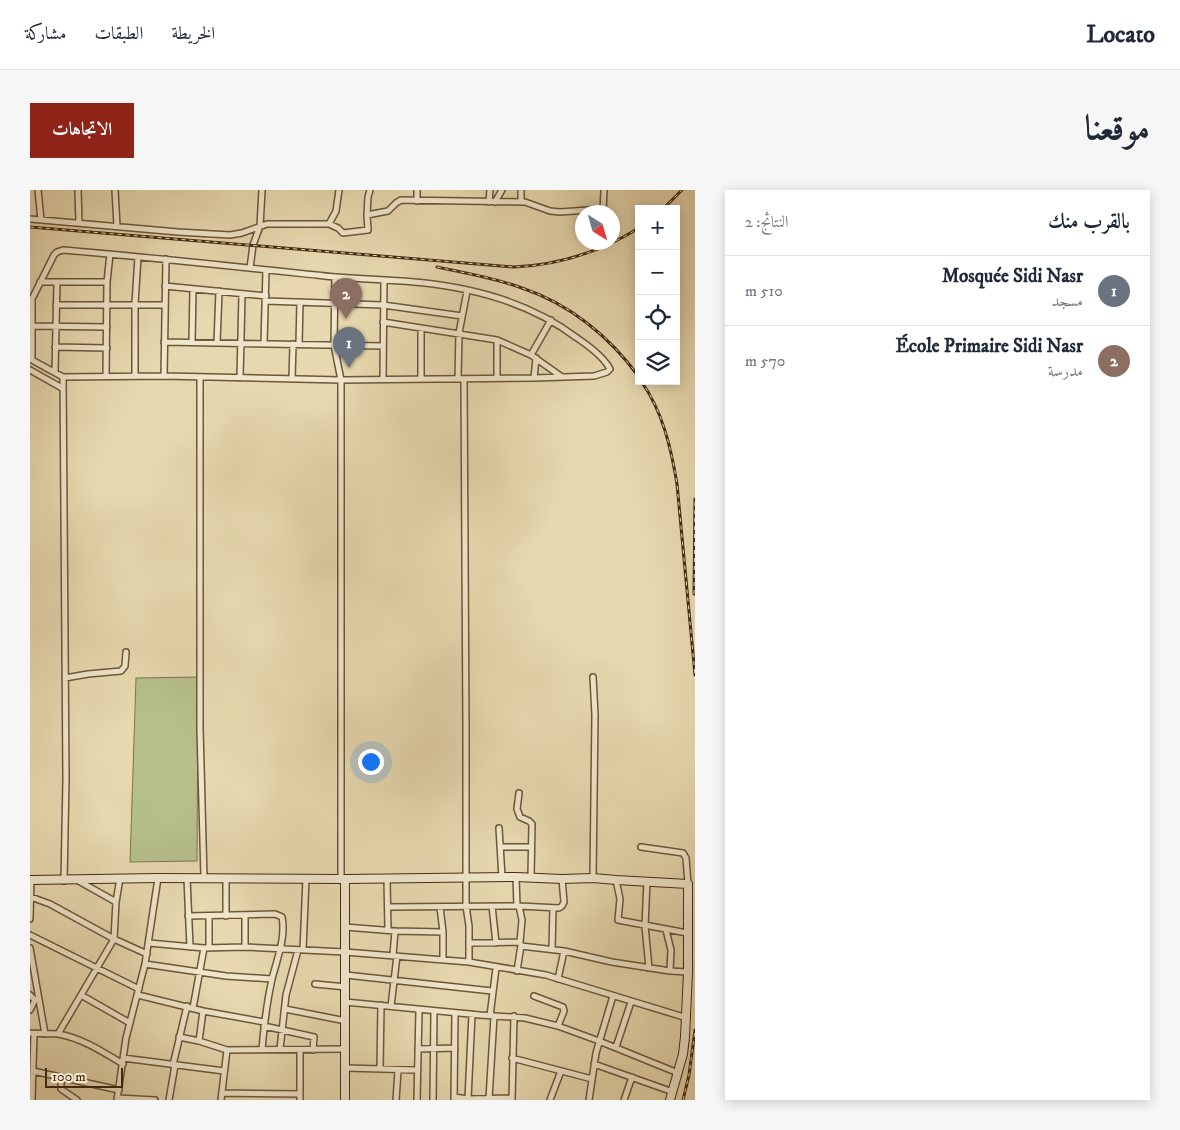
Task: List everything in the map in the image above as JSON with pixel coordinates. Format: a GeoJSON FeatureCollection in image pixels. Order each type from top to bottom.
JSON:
{"type":"FeatureCollection","features":[{"type":"Feature","properties":{"kind":"street"},"geometry":{"type":"LineString","coordinates":[[38,190],[41,220]]}},
{"type":"Feature","properties":{"kind":"street"},"geometry":{"type":"LineString","coordinates":[[79,223],[78,190],[84,190]]}},
{"type":"Feature","properties":{"kind":"street"},"geometry":{"type":"LineString","coordinates":[[115,190],[117,226]]}},
{"type":"Feature","properties":{"kind":"street"},"geometry":{"type":"LineString","coordinates":[[250,268],[253,245],[260,226],[262,190]]}},
{"type":"Feature","properties":{"kind":"street"},"geometry":{"type":"LineString","coordinates":[[329,224],[336,211],[340,190]]}},
{"type":"Feature","properties":{"kind":"street"},"geometry":{"type":"LineString","coordinates":[[417,190],[417,201]]}},
{"type":"Feature","properties":{"kind":"street"},"geometry":{"type":"LineString","coordinates":[[488,202],[490,190]]}},
{"type":"Feature","properties":{"kind":"street"},"geometry":{"type":"LineString","coordinates":[[495,202],[502,190]]}},
{"type":"Feature","properties":{"kind":"street"},"geometry":{"type":"LineString","coordinates":[[521,190],[521,202]]}},
{"type":"Feature","properties":{"kind":"street"},"geometry":{"type":"LineString","coordinates":[[603,205],[604,190]]}},
{"type":"Feature","properties":{"kind":"street"},"geometry":{"type":"LineString","coordinates":[[30,219],[230,235],[242,233],[267,224],[329,224],[338,228],[343,233],[368,230],[367,215],[370,191]]}},
{"type":"Feature","properties":{"kind":"street"},"geometry":{"type":"LineString","coordinates":[[367,215],[388,211],[399,201],[521,202],[550,212],[575,212]]}},
{"type":"Feature","properties":{"kind":"street"},"geometry":{"type":"LineString","coordinates":[[62,250],[250,268],[335,278],[423,283],[503,300],[551,320],[592,349],[610,369],[607,372],[594,376],[562,378],[341,380],[164,376],[63,377],[31,360],[33,326],[31,301],[57,252],[62,250]]}},
{"type":"Feature","properties":{"kind":"street"},"geometry":{"type":"LineString","coordinates":[[106,376],[107,282],[110,254]]}},
{"type":"Feature","properties":{"kind":"street"},"geometry":{"type":"LineString","coordinates":[[135,376],[138,257]]}},
{"type":"Feature","properties":{"kind":"street"},"geometry":{"type":"LineString","coordinates":[[164,376],[166,260]]}},
{"type":"Feature","properties":{"kind":"street"},"geometry":{"type":"LineString","coordinates":[[264,344],[266,270]]}},
{"type":"Feature","properties":{"kind":"street"},"geometry":{"type":"LineString","coordinates":[[335,278],[334,345],[341,380],[343,879],[346,975],[345,1100]]}},
{"type":"Feature","properties":{"kind":"street"},"geometry":{"type":"LineString","coordinates":[[383,379],[384,280]]}},
{"type":"Feature","properties":{"kind":"street"},"geometry":{"type":"LineString","coordinates":[[40,282],[107,282]]}},
{"type":"Feature","properties":{"kind":"street"},"geometry":{"type":"LineString","coordinates":[[55,372],[57,282]]}},
{"type":"Feature","properties":{"kind":"street"},"geometry":{"type":"LineString","coordinates":[[165,286],[300,302],[383,305],[462,316]]}},
{"type":"Feature","properties":{"kind":"street"},"geometry":{"type":"LineString","coordinates":[[192,342],[193,289]]}},
{"type":"Feature","properties":{"kind":"street"},"geometry":{"type":"LineString","coordinates":[[217,343],[219,291]]}},
{"type":"Feature","properties":{"kind":"street"},"geometry":{"type":"LineString","coordinates":[[466,291],[459,333],[466,906],[469,926],[469,962]]}},
{"type":"Feature","properties":{"kind":"street"},"geometry":{"type":"LineString","coordinates":[[240,378],[242,294]]}},
{"type":"Feature","properties":{"kind":"street"},"geometry":{"type":"LineString","coordinates":[[292,379],[300,302]]}},
{"type":"Feature","properties":{"kind":"street"},"geometry":{"type":"LineString","coordinates":[[56,304],[164,305]]}},
{"type":"Feature","properties":{"kind":"street"},"geometry":{"type":"LineString","coordinates":[[534,378],[534,356],[551,320]]}},
{"type":"Feature","properties":{"kind":"street"},"geometry":{"type":"LineString","coordinates":[[383,322],[498,340],[534,356],[562,378]]}},
{"type":"Feature","properties":{"kind":"street"},"geometry":{"type":"LineString","coordinates":[[33,326],[107,327]]}},
{"type":"Feature","properties":{"kind":"street"},"geometry":{"type":"LineString","coordinates":[[420,328],[422,379]]}},
{"type":"Feature","properties":{"kind":"street"},"geometry":{"type":"LineString","coordinates":[[497,378],[498,340]]}},
{"type":"Feature","properties":{"kind":"street"},"geometry":{"type":"LineString","coordinates":[[164,342],[383,346]]}},
{"type":"Feature","properties":{"kind":"street"},"geometry":{"type":"LineString","coordinates":[[55,347],[107,348]]}},
{"type":"Feature","properties":{"kind":"street"},"geometry":{"type":"LineString","coordinates":[[30,370],[62,388]]}},
{"type":"Feature","properties":{"kind":"street"},"geometry":{"type":"LineString","coordinates":[[63,377],[66,779],[64,880]]}},
{"type":"Feature","properties":{"kind":"street"},"geometry":{"type":"LineString","coordinates":[[200,378],[200,729],[204,878]]}},
{"type":"Feature","properties":{"kind":"street"},"geometry":{"type":"LineString","coordinates":[[65,678],[120,671],[125,666],[126,652]]}},
{"type":"Feature","properties":{"kind":"street"},"geometry":{"type":"LineString","coordinates":[[592,878],[596,715],[593,677]]}},
{"type":"Feature","properties":{"kind":"street"},"geometry":{"type":"LineString","coordinates":[[519,793],[518,812],[523,820],[529,821],[532,824],[532,877]]}},
{"type":"Feature","properties":{"kind":"street"},"geometry":{"type":"LineString","coordinates":[[499,828],[499,842],[502,847],[502,877]]}},
{"type":"Feature","properties":{"kind":"street"},"geometry":{"type":"LineString","coordinates":[[502,847],[531,847]]}},
{"type":"Feature","properties":{"kind":"street"},"geometry":{"type":"LineString","coordinates":[[641,847],[683,853],[686,858],[688,884],[686,1018],[683,1054],[670,1100]]}},
{"type":"Feature","properties":{"kind":"street"},"geometry":{"type":"LineString","coordinates":[[516,877],[518,906],[522,920],[517,971]]}},
{"type":"Feature","properties":{"kind":"street"},"geometry":{"type":"LineString","coordinates":[[30,919],[30,880],[532,877],[592,878],[688,884]]}},
{"type":"Feature","properties":{"kind":"street"},"geometry":{"type":"LineString","coordinates":[[58,1034],[114,939],[116,902],[120,878]]}},
{"type":"Feature","properties":{"kind":"street"},"geometry":{"type":"LineString","coordinates":[[155,1100],[117,1099],[130,1023],[147,954],[158,878]]}},
{"type":"Feature","properties":{"kind":"street"},"geometry":{"type":"LineString","coordinates":[[187,878],[190,948]]}},
{"type":"Feature","properties":{"kind":"street"},"geometry":{"type":"LineString","coordinates":[[226,878],[226,916]]}},
{"type":"Feature","properties":{"kind":"street"},"geometry":{"type":"LineString","coordinates":[[280,1049],[286,995],[301,950],[306,878]]}},
{"type":"Feature","properties":{"kind":"street"},"geometry":{"type":"LineString","coordinates":[[387,878],[388,930]]}},
{"type":"Feature","properties":{"kind":"street"},"geometry":{"type":"LineString","coordinates":[[388,907],[518,906],[553,908],[562,906],[564,902],[562,879]]}},
{"type":"Feature","properties":{"kind":"street"},"geometry":{"type":"LineString","coordinates":[[77,880],[116,902]]}},
{"type":"Feature","properties":{"kind":"street"},"geometry":{"type":"LineString","coordinates":[[616,880],[620,899],[618,920],[687,934]]}},
{"type":"Feature","properties":{"kind":"street"},"geometry":{"type":"LineString","coordinates":[[646,881],[644,926],[649,968]]}},
{"type":"Feature","properties":{"kind":"street"},"geometry":{"type":"LineString","coordinates":[[31,897],[50,904],[114,939],[147,954]]}},
{"type":"Feature","properties":{"kind":"street"},"geometry":{"type":"LineString","coordinates":[[492,906],[496,943]]}},
{"type":"Feature","properties":{"kind":"street"},"geometry":{"type":"LineString","coordinates":[[440,907],[443,932],[443,960]]}},
{"type":"Feature","properties":{"kind":"street"},"geometry":{"type":"LineString","coordinates":[[552,949],[553,908]]}},
{"type":"Feature","properties":{"kind":"street"},"geometry":{"type":"LineString","coordinates":[[188,916],[275,914],[282,917],[281,948],[272,979],[264,1024],[262,1049]]}},
{"type":"Feature","properties":{"kind":"street"},"geometry":{"type":"LineString","coordinates":[[245,915],[245,947]]}},
{"type":"Feature","properties":{"kind":"street"},"geometry":{"type":"LineString","coordinates":[[170,1100],[179,1037],[190,1007],[206,948],[209,916]]}},
{"type":"Feature","properties":{"kind":"street"},"geometry":{"type":"LineString","coordinates":[[345,926],[395,931],[443,932]]}},
{"type":"Feature","properties":{"kind":"street"},"geometry":{"type":"LineString","coordinates":[[666,930],[671,950],[670,971]]}},
{"type":"Feature","properties":{"kind":"street"},"geometry":{"type":"LineString","coordinates":[[391,1006],[394,980],[395,931]]}},
{"type":"Feature","properties":{"kind":"street"},"geometry":{"type":"LineString","coordinates":[[30,935],[139,989]]}},
{"type":"Feature","properties":{"kind":"street"},"geometry":{"type":"LineString","coordinates":[[149,942],[190,948],[281,948],[469,962],[539,974],[686,1018]]}},
{"type":"Feature","properties":{"kind":"street"},"geometry":{"type":"LineString","coordinates":[[469,943],[521,944],[649,968],[688,972]]}},
{"type":"Feature","properties":{"kind":"street"},"geometry":{"type":"LineString","coordinates":[[30,948],[35,997],[45,1034]]}},
{"type":"Feature","properties":{"kind":"street"},"geometry":{"type":"LineString","coordinates":[[558,979],[564,951]]}},
{"type":"Feature","properties":{"kind":"street"},"geometry":{"type":"LineString","coordinates":[[145,964],[226,976],[272,979]]}},
{"type":"Feature","properties":{"kind":"street"},"geometry":{"type":"LineString","coordinates":[[489,1099],[492,991],[496,968]]}},
{"type":"Feature","properties":{"kind":"street"},"geometry":{"type":"LineString","coordinates":[[346,975],[492,991]]}},
{"type":"Feature","properties":{"kind":"street"},"geometry":{"type":"LineString","coordinates":[[315,984],[346,987]]}},
{"type":"Feature","properties":{"kind":"street"},"geometry":{"type":"LineString","coordinates":[[80,995],[130,1023]]}},
{"type":"Feature","properties":{"kind":"street"},"geometry":{"type":"LineString","coordinates":[[138,995],[314,1037],[313,1050]]}},
{"type":"Feature","properties":{"kind":"street"},"geometry":{"type":"LineString","coordinates":[[534,996],[563,1007],[564,1011],[558,1026]]}},
{"type":"Feature","properties":{"kind":"street"},"geometry":{"type":"LineString","coordinates":[[590,1100],[599,1041],[613,996]]}},
{"type":"Feature","properties":{"kind":"street"},"geometry":{"type":"LineString","coordinates":[[30,1010],[35,997]]}},
{"type":"Feature","properties":{"kind":"street"},"geometry":{"type":"LineString","coordinates":[[345,1002],[455,1013],[514,1016],[558,1026],[616,1047],[678,1073]]}},
{"type":"Feature","properties":{"kind":"street"},"geometry":{"type":"LineString","coordinates":[[616,1047],[631,1002]]}},
{"type":"Feature","properties":{"kind":"street"},"geometry":{"type":"LineString","coordinates":[[380,1069],[381,1005]]}},
{"type":"Feature","properties":{"kind":"street"},"geometry":{"type":"LineString","coordinates":[[285,1009],[346,1021]]}},
{"type":"Feature","properties":{"kind":"street"},"geometry":{"type":"LineString","coordinates":[[417,1100],[419,1010]]}},
{"type":"Feature","properties":{"kind":"street"},"geometry":{"type":"LineString","coordinates":[[199,1041],[203,1011]]}},
{"type":"Feature","properties":{"kind":"street"},"geometry":{"type":"LineString","coordinates":[[433,1100],[432,1049],[434,1011]]}},
{"type":"Feature","properties":{"kind":"street"},"geometry":{"type":"LineString","coordinates":[[455,1013],[454,1099],[512,1099],[514,1016]]}},
{"type":"Feature","properties":{"kind":"street"},"geometry":{"type":"LineString","coordinates":[[468,1099],[472,1014]]}},
{"type":"Feature","properties":{"kind":"street"},"geometry":{"type":"LineString","coordinates":[[32,1100],[31,1033],[58,1034],[89,1044],[123,1064]]}},
{"type":"Feature","properties":{"kind":"street"},"geometry":{"type":"LineString","coordinates":[[179,1037],[227,1050],[346,1049]]}},
{"type":"Feature","properties":{"kind":"street"},"geometry":{"type":"LineString","coordinates":[[418,1049],[455,1048]]}},
{"type":"Feature","properties":{"kind":"street"},"geometry":{"type":"LineString","coordinates":[[227,1050],[224,1071],[227,1100]]}},
{"type":"Feature","properties":{"kind":"street"},"geometry":{"type":"LineString","coordinates":[[225,1093],[300,1097],[300,1050]]}},
{"type":"Feature","properties":{"kind":"street"},"geometry":{"type":"LineString","coordinates":[[123,1058],[224,1071]]}},
{"type":"Feature","properties":{"kind":"street"},"geometry":{"type":"LineString","coordinates":[[512,1058],[592,1079]]}},
{"type":"Feature","properties":{"kind":"street"},"geometry":{"type":"LineString","coordinates":[[594,1064],[673,1092]]}},
{"type":"Feature","properties":{"kind":"street"},"geometry":{"type":"LineString","coordinates":[[346,1068],[398,1071],[417,1070]]}},
{"type":"Feature","properties":{"kind":"street"},"geometry":{"type":"LineString","coordinates":[[33,1071],[119,1090]]}},
{"type":"Feature","properties":{"kind":"street"},"geometry":{"type":"LineString","coordinates":[[396,1100],[398,1071]]}},
{"type":"Feature","properties":{"kind":"street"},"geometry":{"type":"LineString","coordinates":[[550,1100],[561,1071]]}},
{"type":"Feature","properties":{"kind":"street"},"geometry":{"type":"LineString","coordinates":[[61,1077],[61,1089],[77,1100]]}},
{"type":"Feature","properties":{"kind":"street"},"geometry":{"type":"LineString","coordinates":[[624,1100],[632,1077]]}},
{"type":"Feature","properties":{"kind":"street"},"geometry":{"type":"LineString","coordinates":[[221,1100],[225,1093]]}},
{"type":"Feature","properties":{"kind":"green space"},"geometry":{"type":"Polygon","coordinates":[[[198,677],[197,861],[130,862],[136,678],[198,677]]]}},
{"type":"Feature","properties":{"kind":"railway"},"geometry":{"type":"LineString","coordinates":[[667,205],[682,190]]}},
{"type":"Feature","properties":{"kind":"railway"},"geometry":{"type":"LineString","coordinates":[[30,227],[514,267],[531,266],[579,256],[609,244],[635,230]]}},
{"type":"Feature","properties":{"kind":"railway"},"geometry":{"type":"LineString","coordinates":[[437,267],[512,284],[556,303],[602,335],[635,372]]}},
{"type":"Feature","properties":{"kind":"railway"},"geometry":{"type":"LineString","coordinates":[[644,385],[655,405],[665,431],[675,471],[695,675]]}},
{"type":"Feature","properties":{"kind":"railway"},"geometry":{"type":"LineString","coordinates":[[694,594],[695,499]]}},
{"type":"Feature","properties":{"kind":"railway"},"geometry":{"type":"LineString","coordinates":[[683,1100],[689,1075],[695,1030]]}},
{"type":"Feature","properties":{"kind":"place","name":"École Primaire Sidi Nasr"},"geometry":{"type":"Point","coordinates":[346,319]}},
{"type":"Feature","properties":{"kind":"place","name":"Mosquée Sidi Nasr"},"geometry":{"type":"Point","coordinates":[349,368]}}]}
